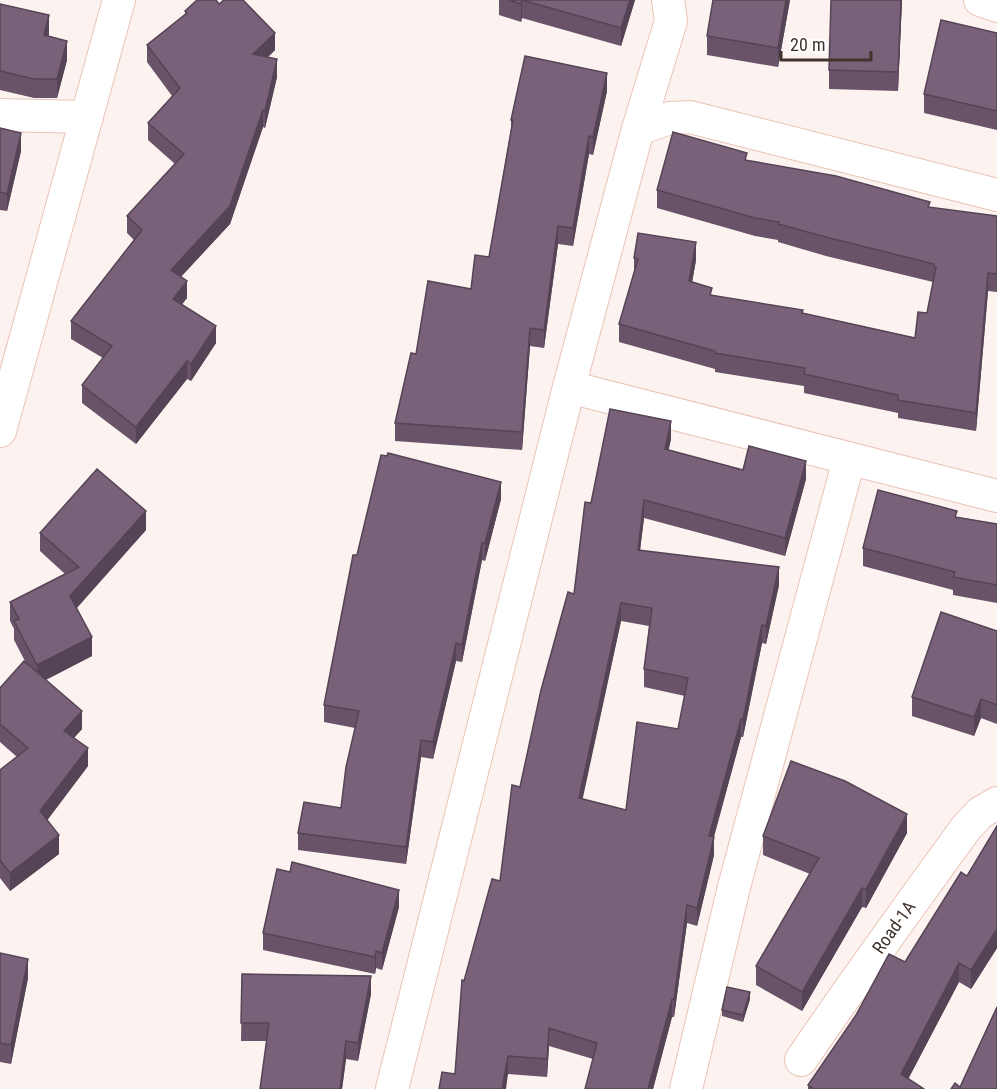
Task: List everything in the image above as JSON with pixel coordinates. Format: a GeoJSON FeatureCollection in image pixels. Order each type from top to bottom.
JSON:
{"type":"FeatureCollection","features":[{"type":"Feature","properties":{"kind":"street"},"geometry":{"type":"LineString","coordinates":[[0,431],[119,0]]}},
{"type":"Feature","properties":{"kind":"street"},"geometry":{"type":"LineString","coordinates":[[392,1089],[569,387],[638,129],[671,21],[668,0]]}},
{"type":"Feature","properties":{"kind":"street"},"geometry":{"type":"LineString","coordinates":[[980,0],[997,6]]}},
{"type":"Feature","properties":{"kind":"street"},"geometry":{"type":"LineString","coordinates":[[0,115],[87,117]]}},
{"type":"Feature","properties":{"kind":"street"},"geometry":{"type":"LineString","coordinates":[[638,129],[670,118],[690,117],[997,195]]}},
{"type":"Feature","properties":{"kind":"street"},"geometry":{"type":"LineString","coordinates":[[569,387],[997,496]]}},
{"type":"Feature","properties":{"kind":"street"},"geometry":{"type":"LineString","coordinates":[[686,1089],[734,887],[849,460]]}},
{"type":"Feature","properties":{"kind":"street","name":"Road-1A"},"geometry":{"type":"LineString","coordinates":[[801,1060],[966,828],[980,813],[997,803]]}},
{"type":"Feature","properties":{"kind":"building"},"geometry":{"type":"Polygon","coordinates":[[[197,0],[216,0],[219,4],[224,0],[243,0],[275,33],[253,54],[277,59],[265,111],[263,110],[230,206],[171,270],[187,281],[173,299],[216,326],[191,364],[187,361],[136,427],[82,385],[112,346],[71,321],[142,230],[127,216],[184,154],[148,123],[180,88],[147,45],[187,13],[185,11],[197,0]]]}},
{"type":"Feature","properties":{"kind":"building"},"geometry":{"type":"Polygon","coordinates":[[[509,0],[522,0],[521,4],[509,0]]]}},
{"type":"Feature","properties":{"kind":"building"},"geometry":{"type":"Polygon","coordinates":[[[522,0],[630,0],[621,28],[522,0]]]}},
{"type":"Feature","properties":{"kind":"building"},"geometry":{"type":"Polygon","coordinates":[[[713,0],[786,0],[778,48],[707,36],[713,0]]]}},
{"type":"Feature","properties":{"kind":"building"},"geometry":{"type":"Polygon","coordinates":[[[831,0],[901,0],[898,72],[829,70],[831,0]]]}},
{"type":"Feature","properties":{"kind":"building"},"geometry":{"type":"Polygon","coordinates":[[[0,4],[49,15],[44,35],[67,41],[57,79],[34,79],[0,71],[0,4]]]}},
{"type":"Feature","properties":{"kind":"building"},"geometry":{"type":"Polygon","coordinates":[[[941,20],[997,33],[997,111],[924,94],[941,20]]]}},
{"type":"Feature","properties":{"kind":"building"},"geometry":{"type":"Polygon","coordinates":[[[525,56],[607,73],[593,137],[589,136],[573,228],[558,226],[544,330],[530,328],[522,432],[395,423],[411,353],[416,354],[428,281],[471,289],[475,255],[489,257],[513,120],[511,120],[525,56]]]}},
{"type":"Feature","properties":{"kind":"building"},"geometry":{"type":"Polygon","coordinates":[[[0,128],[21,133],[7,194],[0,192],[0,128]]]}},
{"type":"Feature","properties":{"kind":"building"},"geometry":{"type":"Polygon","coordinates":[[[673,132],[747,153],[745,160],[836,176],[930,202],[928,207],[997,216],[997,274],[988,273],[976,413],[898,400],[898,395],[804,374],[805,368],[715,353],[715,351],[619,324],[638,259],[634,258],[638,233],[696,242],[689,281],[712,288],[710,295],[803,310],[802,313],[915,338],[918,312],[927,313],[936,267],[934,264],[657,190],[673,132]]]}},
{"type":"Feature","properties":{"kind":"building"},"geometry":{"type":"Polygon","coordinates":[[[610,409],[671,421],[665,449],[743,470],[749,446],[806,461],[785,538],[644,500],[638,550],[779,567],[766,626],[762,625],[743,720],[741,719],[709,836],[714,837],[697,908],[687,905],[674,999],[672,999],[648,1089],[585,1089],[597,1043],[549,1028],[547,1059],[508,1056],[502,1089],[439,1089],[442,1072],[455,1074],[462,980],[464,981],[492,879],[500,881],[512,785],[520,787],[541,690],[568,592],[574,594],[585,502],[591,503],[610,409]],[[621,603],[579,798],[626,810],[637,722],[678,729],[688,678],[644,669],[652,608],[621,603]]]}},
{"type":"Feature","properties":{"kind":"building"},"geometry":{"type":"Polygon","coordinates":[[[388,453],[501,482],[485,543],[482,543],[462,645],[456,643],[433,742],[421,740],[406,847],[298,833],[304,802],[341,808],[346,767],[359,711],[324,705],[353,555],[357,555],[381,455],[387,456],[388,453]]]}},
{"type":"Feature","properties":{"kind":"building"},"geometry":{"type":"Polygon","coordinates":[[[97,469],[146,511],[70,596],[92,637],[37,665],[14,621],[19,619],[10,602],[79,567],[40,533],[97,469]]]}},
{"type":"Feature","properties":{"kind":"building"},"geometry":{"type":"Polygon","coordinates":[[[878,490],[957,511],[955,517],[997,524],[997,585],[953,577],[955,572],[863,548],[878,490]]]}},
{"type":"Feature","properties":{"kind":"building"},"geometry":{"type":"Polygon","coordinates":[[[941,612],[997,631],[997,705],[981,699],[974,717],[912,697],[941,612]]]}},
{"type":"Feature","properties":{"kind":"building"},"geometry":{"type":"Polygon","coordinates":[[[24,661],[82,711],[64,731],[88,748],[40,811],[59,835],[10,873],[0,860],[0,770],[28,748],[0,724],[0,688],[24,661]]]}},
{"type":"Feature","properties":{"kind":"building"},"geometry":{"type":"Polygon","coordinates":[[[791,761],[845,781],[907,814],[866,889],[862,888],[802,992],[756,966],[819,858],[763,836],[791,761]]]}},
{"type":"Feature","properties":{"kind":"building"},"geometry":{"type":"Polygon","coordinates":[[[997,826],[997,929],[971,970],[959,963],[901,1074],[924,1089],[814,1089],[808,1085],[856,1015],[889,954],[905,962],[961,872],[967,876],[997,826]]]}},
{"type":"Feature","properties":{"kind":"building"},"geometry":{"type":"Polygon","coordinates":[[[292,862],[399,890],[382,953],[376,951],[375,957],[263,933],[277,869],[290,872],[292,862]]]}},
{"type":"Feature","properties":{"kind":"building"},"geometry":{"type":"Polygon","coordinates":[[[0,953],[28,959],[11,1045],[0,1043],[0,953]]]}},
{"type":"Feature","properties":{"kind":"building"},"geometry":{"type":"Polygon","coordinates":[[[242,974],[371,976],[358,1043],[346,1041],[340,1089],[260,1089],[269,1023],[241,1023],[242,974]]]}},
{"type":"Feature","properties":{"kind":"building"},"geometry":{"type":"Polygon","coordinates":[[[727,987],[750,992],[743,1015],[722,1010],[727,987]]]}},
{"type":"Feature","properties":{"kind":"building"},"geometry":{"type":"Polygon","coordinates":[[[997,1007],[997,1089],[951,1089],[955,1083],[960,1087],[997,1007]]]}}]}
